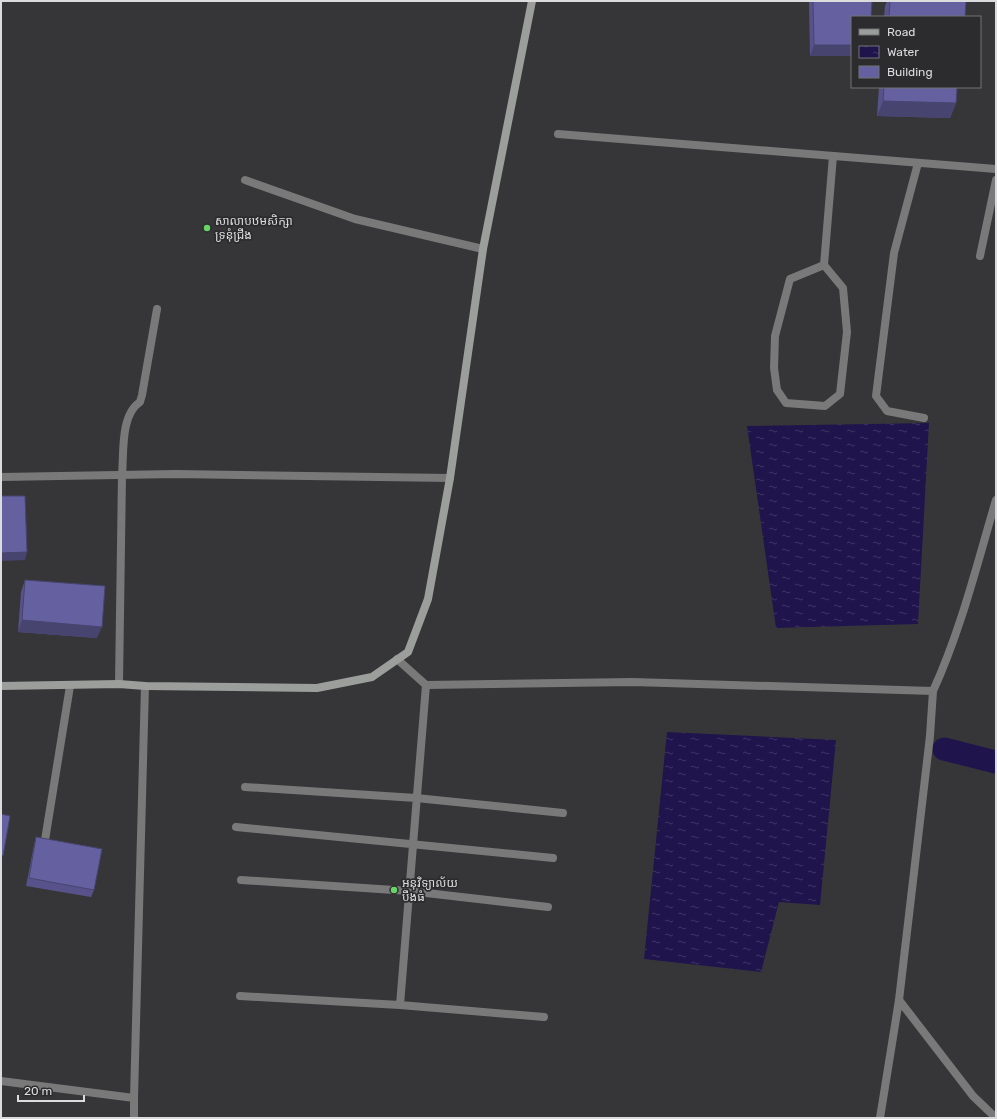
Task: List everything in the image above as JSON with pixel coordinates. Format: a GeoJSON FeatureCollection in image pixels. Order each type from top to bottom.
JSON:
{"type":"FeatureCollection","features":[{"type":"Feature","properties":{"kind":"main road"},"geometry":{"type":"LineString","coordinates":[[1,686],[119,684],[145,686],[317,688],[372,677],[408,652],[428,599],[450,478],[483,249],[532,1]]}},
{"type":"Feature","properties":{"kind":"street"},"geometry":{"type":"LineString","coordinates":[[558,134],[996,169]]}},
{"type":"Feature","properties":{"kind":"street"},"geometry":{"type":"LineString","coordinates":[[824,265],[790,279],[775,336],[774,368],[777,390],[786,403],[825,406],[840,394],[846,332],[843,288],[824,265],[833,156]]}},
{"type":"Feature","properties":{"kind":"street"},"geometry":{"type":"LineString","coordinates":[[918,163],[894,253],[876,396],[887,411],[924,418]]}},
{"type":"Feature","properties":{"kind":"street"},"geometry":{"type":"LineString","coordinates":[[245,180],[355,219],[483,249]]}},
{"type":"Feature","properties":{"kind":"street"},"geometry":{"type":"LineString","coordinates":[[980,256],[996,180]]}},
{"type":"Feature","properties":{"kind":"street"},"geometry":{"type":"LineString","coordinates":[[119,684],[122,475],[124,443],[127,421],[134,406],[140,402],[142,395],[157,309]]}},
{"type":"Feature","properties":{"kind":"street"},"geometry":{"type":"LineString","coordinates":[[1,477],[176,474],[450,478]]}},
{"type":"Feature","properties":{"kind":"street"},"geometry":{"type":"LineString","coordinates":[[880,1118],[899,1000],[930,736],[933,691],[944,666],[966,605],[996,500]]}},
{"type":"Feature","properties":{"kind":"street"},"geometry":{"type":"LineString","coordinates":[[397,660],[426,685],[633,682],[933,691]]}},
{"type":"Feature","properties":{"kind":"street"},"geometry":{"type":"LineString","coordinates":[[400,1005],[426,685]]}},
{"type":"Feature","properties":{"kind":"street"},"geometry":{"type":"LineString","coordinates":[[46,840],[70,686]]}},
{"type":"Feature","properties":{"kind":"street"},"geometry":{"type":"LineString","coordinates":[[134,1118],[145,686]]}},
{"type":"Feature","properties":{"kind":"street"},"geometry":{"type":"LineString","coordinates":[[245,787],[416,798],[563,813]]}},
{"type":"Feature","properties":{"kind":"street"},"geometry":{"type":"LineString","coordinates":[[236,827],[553,858]]}},
{"type":"Feature","properties":{"kind":"street"},"geometry":{"type":"LineString","coordinates":[[241,880],[409,891],[548,907]]}},
{"type":"Feature","properties":{"kind":"street"},"geometry":{"type":"LineString","coordinates":[[240,996],[400,1005],[544,1017]]}},
{"type":"Feature","properties":{"kind":"street"},"geometry":{"type":"LineString","coordinates":[[899,1000],[973,1096],[996,1118]]}},
{"type":"Feature","properties":{"kind":"street"},"geometry":{"type":"LineString","coordinates":[[1,1081],[134,1098]]}},
{"type":"Feature","properties":{"kind":"water"},"geometry":{"type":"Polygon","coordinates":[[[929,423],[918,624],[776,628],[747,426],[929,423]]]}},
{"type":"Feature","properties":{"kind":"water"},"geometry":{"type":"Polygon","coordinates":[[[667,732],[836,740],[820,905],[779,902],[761,972],[644,959],[667,732]]]}},
{"type":"Feature","properties":{"kind":"building"},"geometry":{"type":"Polygon","coordinates":[[[813,1],[872,1],[871,16],[851,16],[851,45],[814,45],[813,1]]]}},
{"type":"Feature","properties":{"kind":"building"},"geometry":{"type":"Polygon","coordinates":[[[890,1],[966,1],[965,16],[889,16],[890,1]]]}},
{"type":"Feature","properties":{"kind":"building"},"geometry":{"type":"Polygon","coordinates":[[[884,88],[957,88],[956,103],[883,101],[884,88]]]}},
{"type":"Feature","properties":{"kind":"building"},"geometry":{"type":"Polygon","coordinates":[[[1,496],[25,496],[27,552],[1,553],[1,496]]]}},
{"type":"Feature","properties":{"kind":"building"},"geometry":{"type":"Polygon","coordinates":[[[25,580],[105,586],[102,627],[22,620],[25,580]]]}},
{"type":"Feature","properties":{"kind":"building"},"geometry":{"type":"Polygon","coordinates":[[[1,814],[10,816],[3,856],[1,855],[1,814]]]}},
{"type":"Feature","properties":{"kind":"building"},"geometry":{"type":"Polygon","coordinates":[[[36,837],[102,849],[94,890],[29,878],[36,837]]]}},
{"type":"Feature","properties":{"kind":"waterway"},"geometry":{"type":"LineString","coordinates":[[944,749],[996,762]]}},
{"type":"Feature","properties":{"kind":"place","name":"សាលាបឋមសិក្សា ទ្រនុំជ្រីង"},"geometry":{"type":"Point","coordinates":[207,228]}},
{"type":"Feature","properties":{"kind":"place","name":"អនុវិទ្យាល័យ បឹងធំ"},"geometry":{"type":"Point","coordinates":[394,890]}}]}
